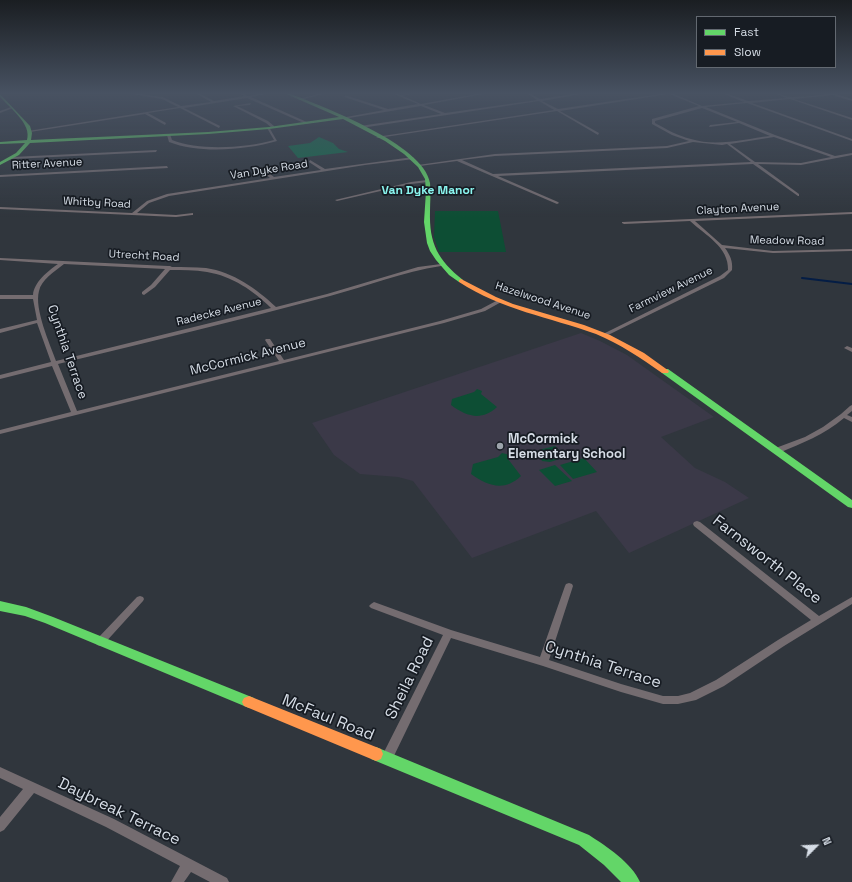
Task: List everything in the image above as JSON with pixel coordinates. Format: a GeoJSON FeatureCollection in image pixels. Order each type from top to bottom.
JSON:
{"type":"FeatureCollection","features":[{"type":"Feature","properties":{"kind":"street"},"geometry":{"type":"LineString","coordinates":[[1,163],[12,158],[23,150],[28,142],[30,134]]}},
{"type":"Feature","properties":{"kind":"street"},"geometry":{"type":"LineString","coordinates":[[0,143],[181,134]]}},
{"type":"Feature","properties":{"kind":"street"},"geometry":{"type":"LineString","coordinates":[[169,135],[169,140],[175,144],[202,147],[240,146],[266,143],[276,140],[274,134]]}},
{"type":"Feature","properties":{"kind":"street"},"geometry":{"type":"LineString","coordinates":[[373,134],[416,162]]}},
{"type":"Feature","properties":{"kind":"street"},"geometry":{"type":"LineString","coordinates":[[378,137],[397,134]]}},
{"type":"Feature","properties":{"kind":"street"},"geometry":{"type":"LineString","coordinates":[[676,134],[693,141],[709,144],[728,144],[774,136]]}},
{"type":"Feature","properties":{"kind":"street"},"geometry":{"type":"LineString","coordinates":[[769,134],[835,158]]}},
{"type":"Feature","properties":{"kind":"street"},"geometry":{"type":"LineString","coordinates":[[836,134],[852,140]]}},
{"type":"Feature","properties":{"kind":"street","name":"Van Dyke Road"},"geometry":{"type":"LineString","coordinates":[[132,214],[145,204],[159,197],[356,166],[457,160],[501,154],[667,147],[693,141]]}},
{"type":"Feature","properties":{"kind":"street"},"geometry":{"type":"LineString","coordinates":[[728,144],[798,195]]}},
{"type":"Feature","properties":{"kind":"street"},"geometry":{"type":"LineString","coordinates":[[12,158],[156,151]]}},
{"type":"Feature","properties":{"kind":"street"},"geometry":{"type":"LineString","coordinates":[[493,175],[755,163],[801,164],[852,154]]}},
{"type":"Feature","properties":{"kind":"street"},"geometry":{"type":"LineString","coordinates":[[457,160],[557,203]]}},
{"type":"Feature","properties":{"kind":"street"},"geometry":{"type":"LineString","coordinates":[[310,161],[325,171]]}},
{"type":"Feature","properties":{"kind":"street","name":"Hazelwood Avenue"},"geometry":{"type":"LineString","coordinates":[[416,162],[425,173],[427,181],[428,243],[432,253],[441,266],[466,284],[500,301],[604,334],[641,354],[852,506]]}},
{"type":"Feature","properties":{"kind":"street"},"geometry":{"type":"LineString","coordinates":[[356,166],[360,168]]}},
{"type":"Feature","properties":{"kind":"street","name":"Ritter Avenue"},"geometry":{"type":"LineString","coordinates":[[0,176],[167,167]]}},
{"type":"Feature","properties":{"kind":"street"},"geometry":{"type":"LineString","coordinates":[[261,168],[274,179]]}},
{"type":"Feature","properties":{"kind":"street"},"geometry":{"type":"LineString","coordinates":[[337,200],[411,183],[427,181]]}},
{"type":"Feature","properties":{"kind":"street","name":"Whitby Road"},"geometry":{"type":"LineString","coordinates":[[0,208],[176,216],[192,214]]}},
{"type":"Feature","properties":{"kind":"street"},"geometry":{"type":"LineString","coordinates":[[0,214],[8,208]]}},
{"type":"Feature","properties":{"kind":"street","name":"Clayton Avenue"},"geometry":{"type":"LineString","coordinates":[[624,223],[852,213]]}},
{"type":"Feature","properties":{"kind":"street","name":"Farmview Avenue"},"geometry":{"type":"LineString","coordinates":[[604,334],[728,273],[731,267],[730,259],[721,246],[692,221]]}},
{"type":"Feature","properties":{"kind":"street","name":"Meadow Road"},"geometry":{"type":"LineString","coordinates":[[721,246],[773,252],[852,250]]}},
{"type":"Feature","properties":{"kind":"street","name":"Utrecht Road"},"geometry":{"type":"LineString","coordinates":[[0,259],[207,270],[226,275],[253,289],[263,296],[274,308]]}},
{"type":"Feature","properties":{"kind":"street","name":"Cynthia Terrace"},"geometry":{"type":"LineString","coordinates":[[63,262],[44,278],[36,290],[35,297],[39,321],[75,413]]}},
{"type":"Feature","properties":{"kind":"street","name":"Radecke Avenue"},"geometry":{"type":"LineString","coordinates":[[0,376],[344,291],[420,268],[441,266]]}},
{"type":"Feature","properties":{"kind":"street"},"geometry":{"type":"LineString","coordinates":[[144,293],[153,286],[170,267]]}},
{"type":"Feature","properties":{"kind":"street"},"geometry":{"type":"LineString","coordinates":[[0,297],[35,297]]}},
{"type":"Feature","properties":{"kind":"street","name":"McCormick Avenue"},"geometry":{"type":"LineString","coordinates":[[0,432],[460,317],[483,310],[500,301]]}},
{"type":"Feature","properties":{"kind":"street"},"geometry":{"type":"LineString","coordinates":[[0,331],[39,321]]}},
{"type":"Feature","properties":{"kind":"street"},"geometry":{"type":"LineString","coordinates":[[268,340],[282,361]]}},
{"type":"Feature","properties":{"kind":"street"},"geometry":{"type":"LineString","coordinates":[[776,451],[819,433],[836,423],[852,407]]}},
{"type":"Feature","properties":{"kind":"street"},"geometry":{"type":"LineString","coordinates":[[844,416],[852,420]]}},
{"type":"Feature","properties":{"kind":"street","name":"Farnsworth Place"},"geometry":{"type":"LineString","coordinates":[[697,524],[818,620]]}},
{"type":"Feature","properties":{"kind":"street"},"geometry":{"type":"LineString","coordinates":[[543,662],[569,586]]}},
{"type":"Feature","properties":{"kind":"street"},"geometry":{"type":"LineString","coordinates":[[100,642],[140,599]]}},
{"type":"Feature","properties":{"kind":"street","name":"Cynthia Terrace"},"geometry":{"type":"LineString","coordinates":[[374,606],[449,633],[653,698],[678,700],[692,697],[720,683],[738,670],[852,600]]}},
{"type":"Feature","properties":{"kind":"street","name":"McFaul Road"},"geometry":{"type":"LineString","coordinates":[[0,606],[26,612],[49,620],[584,840],[614,861],[632,882]]}},
{"type":"Feature","properties":{"kind":"street","name":"Sheila Road"},"geometry":{"type":"LineString","coordinates":[[387,758],[449,633]]}},
{"type":"Feature","properties":{"kind":"street","name":"Daybreak Terrace"},"geometry":{"type":"LineString","coordinates":[[0,772],[31,788],[110,823],[223,882]]}},
{"type":"Feature","properties":{"kind":"street"},"geometry":{"type":"LineString","coordinates":[[0,826],[31,788]]}},
{"type":"Feature","properties":{"kind":"street"},"geometry":{"type":"LineString","coordinates":[[177,882],[188,865]]}},
{"type":"Feature","properties":{"kind":"shaded area","name":"McCormick Elementary School"},"geometry":{"type":"Polygon","coordinates":[[[581,333],[627,355],[714,417],[661,437],[695,468],[725,482],[749,498],[629,553],[596,511],[472,558],[413,481],[398,477],[360,474],[334,455],[312,423],[581,333]]]}},
{"type":"Feature","properties":{"kind":"green space"},"geometry":{"type":"Polygon","coordinates":[[[319,137],[333,143],[339,149],[348,152],[298,158],[288,146],[310,143],[319,137]]]}},
{"type":"Feature","properties":{"kind":"green space"},"geometry":{"type":"Polygon","coordinates":[[[435,211],[498,211],[506,252],[439,252],[434,237],[435,211]]]}},
{"type":"Feature","properties":{"kind":"green space"},"geometry":{"type":"Polygon","coordinates":[[[477,389],[482,391],[481,394],[497,407],[486,414],[474,416],[469,415],[451,405],[452,399],[474,392],[477,389]]]}},
{"type":"Feature","properties":{"kind":"green space"},"geometry":{"type":"Polygon","coordinates":[[[555,446],[566,457],[550,462],[542,461],[541,459],[544,455],[539,450],[555,446]]]}},
{"type":"Feature","properties":{"kind":"green space"},"geometry":{"type":"Polygon","coordinates":[[[502,453],[510,455],[508,459],[521,476],[515,481],[502,486],[496,486],[484,482],[471,474],[473,464],[498,457],[502,453]]]}},
{"type":"Feature","properties":{"kind":"green space"},"geometry":{"type":"Polygon","coordinates":[[[584,458],[597,472],[573,479],[560,465],[584,458]]]}},
{"type":"Feature","properties":{"kind":"green space"},"geometry":{"type":"Polygon","coordinates":[[[555,465],[572,481],[555,486],[539,470],[555,465]]]}},
{"type":"Feature","properties":{"kind":"waterway"},"geometry":{"type":"LineString","coordinates":[[802,278],[852,284]]}},
{"type":"Feature","properties":{"kind":"traffic: fast"},"geometry":{"type":"LineString","coordinates":[[0,164],[23,150],[30,139],[30,134]]}},
{"type":"Feature","properties":{"kind":"traffic: fast"},"geometry":{"type":"LineString","coordinates":[[0,143],[184,134]]}},
{"type":"Feature","properties":{"kind":"traffic: fast"},"geometry":{"type":"LineString","coordinates":[[376,134],[406,153],[420,166],[428,183],[427,222],[430,243],[438,259],[451,274],[461,281]]}},
{"type":"Feature","properties":{"kind":"traffic: fast"},"geometry":{"type":"LineString","coordinates":[[665,371],[852,505]]}},
{"type":"Feature","properties":{"kind":"traffic: fast"},"geometry":{"type":"LineString","coordinates":[[0,606],[26,612],[49,620],[249,702]]}},
{"type":"Feature","properties":{"kind":"traffic: fast"},"geometry":{"type":"LineString","coordinates":[[376,754],[584,840],[610,859],[632,882]]}},
{"type":"Feature","properties":{"kind":"traffic: slow"},"geometry":{"type":"LineString","coordinates":[[461,281],[493,299],[582,327],[608,337],[633,350],[665,371]]}},
{"type":"Feature","properties":{"kind":"traffic: slow"},"geometry":{"type":"LineString","coordinates":[[249,702],[376,754]]}},
{"type":"Feature","properties":{"kind":"place","name":"McCormick Elementary School"},"geometry":{"type":"Point","coordinates":[500,446]}},
{"type":"Feature","properties":{"kind":"district","name":"Van Dyke Manor"},"geometry":{"type":"Point","coordinates":[428,191]}}]}
